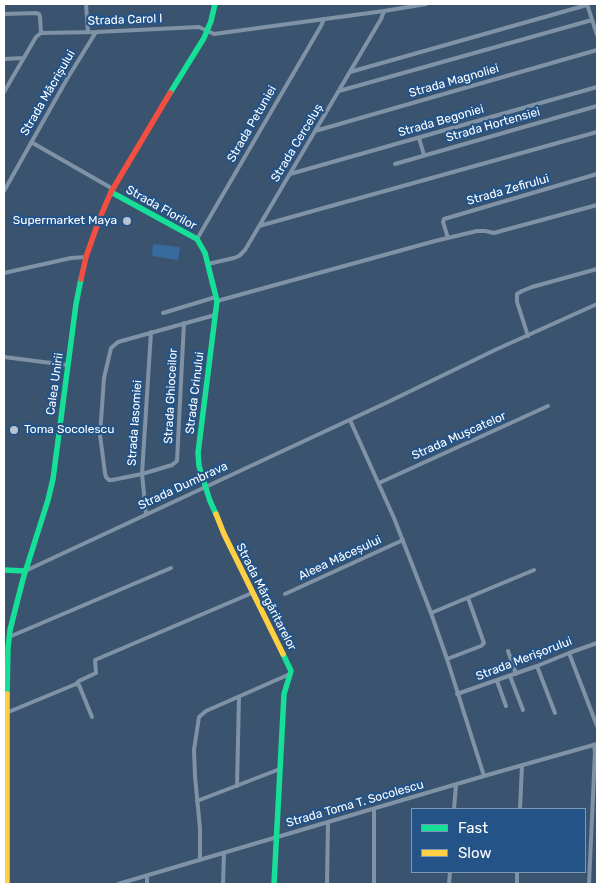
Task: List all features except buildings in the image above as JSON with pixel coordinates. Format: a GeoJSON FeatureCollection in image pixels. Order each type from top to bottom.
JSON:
{"type":"FeatureCollection","features":[{"type":"Feature","properties":{"kind":"main road","name":"Calea Unirii"},"geometry":{"type":"LineString","coordinates":[[7,884],[5,782],[6,654],[25,571],[50,493],[76,304],[86,257],[112,190],[207,31],[215,4]]}},
{"type":"Feature","properties":{"kind":"main road","name":"Strada Florilor"},"geometry":{"type":"LineString","coordinates":[[112,190],[197,239],[205,253],[216,299]]}},
{"type":"Feature","properties":{"kind":"main road","name":"Strada Crinului"},"geometry":{"type":"LineString","coordinates":[[205,487],[199,466],[198,453],[216,299]]}},
{"type":"Feature","properties":{"kind":"main road","name":"Strada Mărgăritarelor"},"geometry":{"type":"LineString","coordinates":[[205,487],[224,534],[252,593],[290,666],[290,674]]}},
{"type":"Feature","properties":{"kind":"main road"},"geometry":{"type":"LineString","coordinates":[[4,570],[25,571]]}},
{"type":"Feature","properties":{"kind":"main road"},"geometry":{"type":"LineString","coordinates":[[274,884],[284,694],[290,674]]}},
{"type":"Feature","properties":{"kind":"street"},"geometry":{"type":"LineString","coordinates":[[86,4],[88,32]]}},
{"type":"Feature","properties":{"kind":"street","name":"Strada Carol I"},"geometry":{"type":"LineString","coordinates":[[42,33],[199,27],[214,34],[426,4]]}},
{"type":"Feature","properties":{"kind":"street"},"geometry":{"type":"LineString","coordinates":[[350,72],[587,4],[597,35]]}},
{"type":"Feature","properties":{"kind":"street","name":"Strada Cerceluș"},"geometry":{"type":"LineString","coordinates":[[208,264],[239,256],[245,250],[383,17],[384,11]]}},
{"type":"Feature","properties":{"kind":"street"},"geometry":{"type":"LineString","coordinates":[[4,14],[39,14],[42,33],[36,37],[4,92]]}},
{"type":"Feature","properties":{"kind":"street","name":"Strada Petuniei"},"geometry":{"type":"LineString","coordinates":[[197,239],[324,19]]}},
{"type":"Feature","properties":{"kind":"street"},"geometry":{"type":"LineString","coordinates":[[339,91],[592,20]]}},
{"type":"Feature","properties":{"kind":"street","name":"Strada Măcrișului"},"geometry":{"type":"LineString","coordinates":[[4,191],[67,79],[96,32]]}},
{"type":"Feature","properties":{"kind":"street","name":"Strada Magnoliei"},"geometry":{"type":"LineString","coordinates":[[315,131],[597,50]]}},
{"type":"Feature","properties":{"kind":"street"},"geometry":{"type":"LineString","coordinates":[[4,59],[23,58]]}},
{"type":"Feature","properties":{"kind":"street"},"geometry":{"type":"LineString","coordinates":[[4,82],[9,83]]}},
{"type":"Feature","properties":{"kind":"street","name":"Strada Begoniei"},"geometry":{"type":"LineString","coordinates":[[290,174],[597,86]]}},
{"type":"Feature","properties":{"kind":"street","name":"Strada Hortensiei"},"geometry":{"type":"LineString","coordinates":[[395,164],[597,106]]}},
{"type":"Feature","properties":{"kind":"street"},"geometry":{"type":"LineString","coordinates":[[260,226],[597,132]]}},
{"type":"Feature","properties":{"kind":"street"},"geometry":{"type":"LineString","coordinates":[[419,138],[424,155]]}},
{"type":"Feature","properties":{"kind":"street"},"geometry":{"type":"LineString","coordinates":[[31,142],[112,190]]}},
{"type":"Feature","properties":{"kind":"street","name":"Strada Zefirului"},"geometry":{"type":"LineString","coordinates":[[448,238],[443,222],[444,219],[597,174]]}},
{"type":"Feature","properties":{"kind":"street"},"geometry":{"type":"LineString","coordinates":[[163,314],[448,238],[485,230],[494,233],[597,205]]}},
{"type":"Feature","properties":{"kind":"street"},"geometry":{"type":"LineString","coordinates":[[4,273],[71,258],[86,257]]}},
{"type":"Feature","properties":{"kind":"street"},"geometry":{"type":"LineString","coordinates":[[528,336],[517,294],[532,287],[597,269]]}},
{"type":"Feature","properties":{"kind":"street","name":"Strada Dumbrava"},"geometry":{"type":"LineString","coordinates":[[25,571],[597,304]]}},
{"type":"Feature","properties":{"kind":"street"},"geometry":{"type":"LineString","coordinates":[[142,474],[112,480],[106,476],[100,435],[104,378],[111,348],[118,342],[215,315]]}},
{"type":"Feature","properties":{"kind":"street","name":"Strada Ghioceilor"},"geometry":{"type":"LineString","coordinates":[[142,474],[172,465],[177,461],[184,323]]}},
{"type":"Feature","properties":{"kind":"street","name":"Strada Iasomiei"},"geometry":{"type":"LineString","coordinates":[[146,514],[142,474],[151,332]]}},
{"type":"Feature","properties":{"kind":"street"},"geometry":{"type":"LineString","coordinates":[[4,357],[67,366]]}},
{"type":"Feature","properties":{"kind":"street","name":"Strada Mușcatelor"},"geometry":{"type":"LineString","coordinates":[[379,483],[548,406]]}},
{"type":"Feature","properties":{"kind":"street"},"geometry":{"type":"LineString","coordinates":[[350,420],[403,540],[446,659],[484,776]]}},
{"type":"Feature","properties":{"kind":"street","name":"Aleea Măceșului"},"geometry":{"type":"LineString","coordinates":[[285,594],[403,540]]}},
{"type":"Feature","properties":{"kind":"street"},"geometry":{"type":"LineString","coordinates":[[9,637],[171,568]]}},
{"type":"Feature","properties":{"kind":"street"},"geometry":{"type":"LineString","coordinates":[[430,613],[534,570]]}},
{"type":"Feature","properties":{"kind":"street"},"geometry":{"type":"LineString","coordinates":[[6,713],[76,684],[96,673],[95,660],[252,593]]}},
{"type":"Feature","properties":{"kind":"street"},"geometry":{"type":"LineString","coordinates":[[446,659],[481,646],[484,643],[468,598]]}},
{"type":"Feature","properties":{"kind":"street","name":"Strada Merișorului"},"geometry":{"type":"LineString","coordinates":[[457,694],[597,643]]}},
{"type":"Feature","properties":{"kind":"street"},"geometry":{"type":"LineString","coordinates":[[508,651],[516,674]]}},
{"type":"Feature","properties":{"kind":"street"},"geometry":{"type":"LineString","coordinates":[[569,653],[597,726]]}},
{"type":"Feature","properties":{"kind":"street"},"geometry":{"type":"LineString","coordinates":[[537,666],[555,713]]}},
{"type":"Feature","properties":{"kind":"street"},"geometry":{"type":"LineString","coordinates":[[200,860],[200,830],[194,750],[199,717],[206,711],[290,674]]}},
{"type":"Feature","properties":{"kind":"street"},"geometry":{"type":"LineString","coordinates":[[510,676],[523,710]]}},
{"type":"Feature","properties":{"kind":"street"},"geometry":{"type":"LineString","coordinates":[[497,681],[506,706]]}},
{"type":"Feature","properties":{"kind":"street"},"geometry":{"type":"LineString","coordinates":[[76,684],[79,685],[92,717]]}},
{"type":"Feature","properties":{"kind":"street"},"geometry":{"type":"LineString","coordinates":[[236,786],[239,697]]}},
{"type":"Feature","properties":{"kind":"street"},"geometry":{"type":"LineString","coordinates":[[589,884],[595,745]]}},
{"type":"Feature","properties":{"kind":"street","name":"Strada Toma T. Socolescu"},"geometry":{"type":"LineString","coordinates":[[118,884],[595,745]]}},
{"type":"Feature","properties":{"kind":"street"},"geometry":{"type":"LineString","coordinates":[[520,808],[522,765]]}},
{"type":"Feature","properties":{"kind":"street"},"geometry":{"type":"LineString","coordinates":[[198,802],[280,769]]}},
{"type":"Feature","properties":{"kind":"street"},"geometry":{"type":"LineString","coordinates":[[454,808],[456,785]]}},
{"type":"Feature","properties":{"kind":"street"},"geometry":{"type":"LineString","coordinates":[[374,809],[374,884]]}},
{"type":"Feature","properties":{"kind":"street"},"geometry":{"type":"LineString","coordinates":[[327,884],[328,822]]}},
{"type":"Feature","properties":{"kind":"street"},"geometry":{"type":"LineString","coordinates":[[223,884],[224,853]]}},
{"type":"Feature","properties":{"kind":"street"},"geometry":{"type":"LineString","coordinates":[[147,876],[147,884]]}},
{"type":"Feature","properties":{"kind":"shaded area"},"geometry":{"type":"Polygon","coordinates":[[[153,244],[180,247],[178,260],[152,256],[153,244]]]}},
{"type":"Feature","properties":{"kind":"traffic: fast"},"geometry":{"type":"LineString","coordinates":[[170,93],[204,38],[215,4]]}},
{"type":"Feature","properties":{"kind":"traffic: fast"},"geometry":{"type":"LineString","coordinates":[[111,192],[197,239],[205,253],[217,301],[198,453],[199,466],[216,514]]}},
{"type":"Feature","properties":{"kind":"traffic: fast"},"geometry":{"type":"LineString","coordinates":[[7,694],[10,630],[53,479],[81,279]]}},
{"type":"Feature","properties":{"kind":"traffic: fast"},"geometry":{"type":"LineString","coordinates":[[4,570],[25,571]]}},
{"type":"Feature","properties":{"kind":"traffic: fast"},"geometry":{"type":"LineString","coordinates":[[274,884],[284,694],[291,671],[283,654]]}},
{"type":"Feature","properties":{"kind":"traffic: slow"},"geometry":{"type":"LineString","coordinates":[[216,514],[283,654]]}},
{"type":"Feature","properties":{"kind":"traffic: slow"},"geometry":{"type":"LineString","coordinates":[[7,694],[7,884]]}},
{"type":"Feature","properties":{"kind":"traffic: jam"},"geometry":{"type":"LineString","coordinates":[[81,279],[86,257],[111,192],[170,93]]}},
{"type":"Feature","properties":{"kind":"place","name":"Supermarket Maya"},"geometry":{"type":"Point","coordinates":[127,221]}},
{"type":"Feature","properties":{"kind":"place","name":"Toma Socolescu"},"geometry":{"type":"Point","coordinates":[14,430]}}]}
